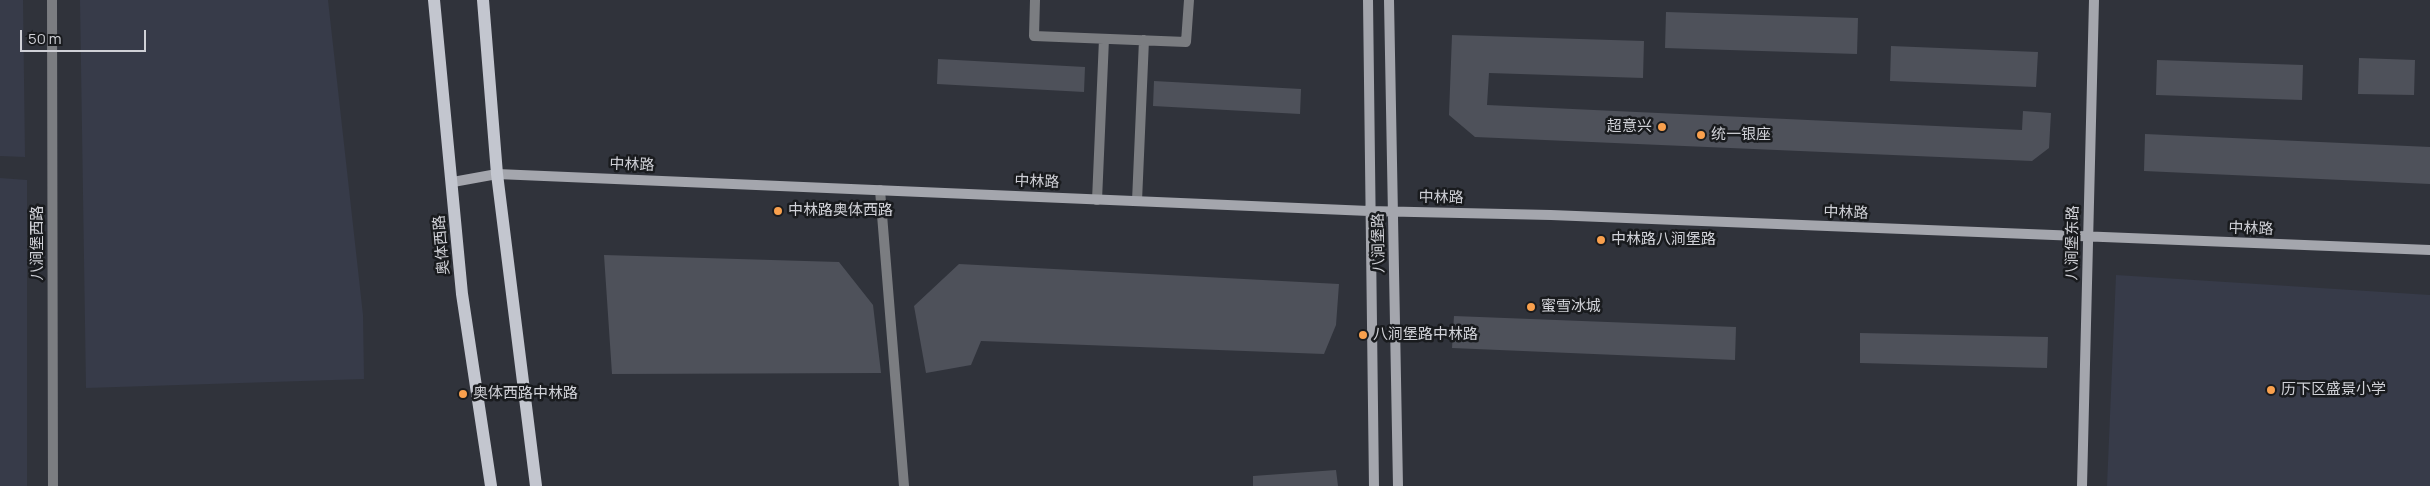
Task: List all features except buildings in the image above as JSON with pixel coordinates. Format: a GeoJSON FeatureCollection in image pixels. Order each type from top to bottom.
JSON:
{"type":"FeatureCollection","features":[{"type":"Feature","properties":{"kind":"main road","name":"奥体西路"},"geometry":{"type":"LineString","coordinates":[[434,0],[453,182],[462,294],[492,486]]}},
{"type":"Feature","properties":{"kind":"main road"},"geometry":{"type":"LineString","coordinates":[[483,0],[497,174],[536,486]]}},
{"type":"Feature","properties":{"kind":"main road","name":"八涧堡路"},"geometry":{"type":"LineString","coordinates":[[1368,0],[1369,211],[1374,486]]}},
{"type":"Feature","properties":{"kind":"main road","name":"八涧堡路"},"geometry":{"type":"LineString","coordinates":[[1389,0],[1398,486]]}},
{"type":"Feature","properties":{"kind":"main road","name":"八涧堡东路"},"geometry":{"type":"LineString","coordinates":[[2082,486],[2094,0]]}},
{"type":"Feature","properties":{"kind":"main road","name":"中林路"},"geometry":{"type":"LineString","coordinates":[[453,182],[497,174],[1393,212],[1571,216],[2088,238],[2430,250]]}},
{"type":"Feature","properties":{"kind":"street","name":"八涧堡西路"},"geometry":{"type":"LineString","coordinates":[[52,0],[53,486]]}},
{"type":"Feature","properties":{"kind":"street"},"geometry":{"type":"LineString","coordinates":[[1035,0],[1034,36],[1186,42],[1189,0]]}},
{"type":"Feature","properties":{"kind":"street"},"geometry":{"type":"LineString","coordinates":[[1097,200],[1104,39]]}},
{"type":"Feature","properties":{"kind":"street"},"geometry":{"type":"LineString","coordinates":[[1137,201],[1144,40]]}},
{"type":"Feature","properties":{"kind":"street"},"geometry":{"type":"LineString","coordinates":[[880,190],[904,486]]}},
{"type":"Feature","properties":{"kind":"shaded area"},"geometry":{"type":"Polygon","coordinates":[[[0,0],[23,0],[25,157],[0,156],[0,0]]]}},
{"type":"Feature","properties":{"kind":"shaded area"},"geometry":{"type":"Polygon","coordinates":[[[80,0],[328,0],[363,315],[364,379],[86,388],[80,0]]]}},
{"type":"Feature","properties":{"kind":"shaded area"},"geometry":{"type":"Polygon","coordinates":[[[0,178],[27,180],[27,486],[0,486],[0,178]]]}},
{"type":"Feature","properties":{"kind":"shaded area","name":"历下区盛景小学"},"geometry":{"type":"Polygon","coordinates":[[[2116,275],[2430,295],[2430,486],[2107,486],[2116,275]]]}},
{"type":"Feature","properties":{"kind":"place","name":"超意兴"},"geometry":{"type":"Point","coordinates":[1662,127]}},
{"type":"Feature","properties":{"kind":"place","name":"统一银座"},"geometry":{"type":"Point","coordinates":[1701,135]}},
{"type":"Feature","properties":{"kind":"place","name":"中林路奥体西路"},"geometry":{"type":"Point","coordinates":[778,211]}},
{"type":"Feature","properties":{"kind":"place","name":"中林路八涧堡路"},"geometry":{"type":"Point","coordinates":[1601,240]}},
{"type":"Feature","properties":{"kind":"place","name":"蜜雪冰城"},"geometry":{"type":"Point","coordinates":[1531,307]}},
{"type":"Feature","properties":{"kind":"place","name":"八涧堡路中林路"},"geometry":{"type":"Point","coordinates":[1363,335]}},
{"type":"Feature","properties":{"kind":"place","name":"历下区盛景小学"},"geometry":{"type":"Point","coordinates":[2271,390]}},
{"type":"Feature","properties":{"kind":"place","name":"奥体西路中林路"},"geometry":{"type":"Point","coordinates":[463,394]}}]}
